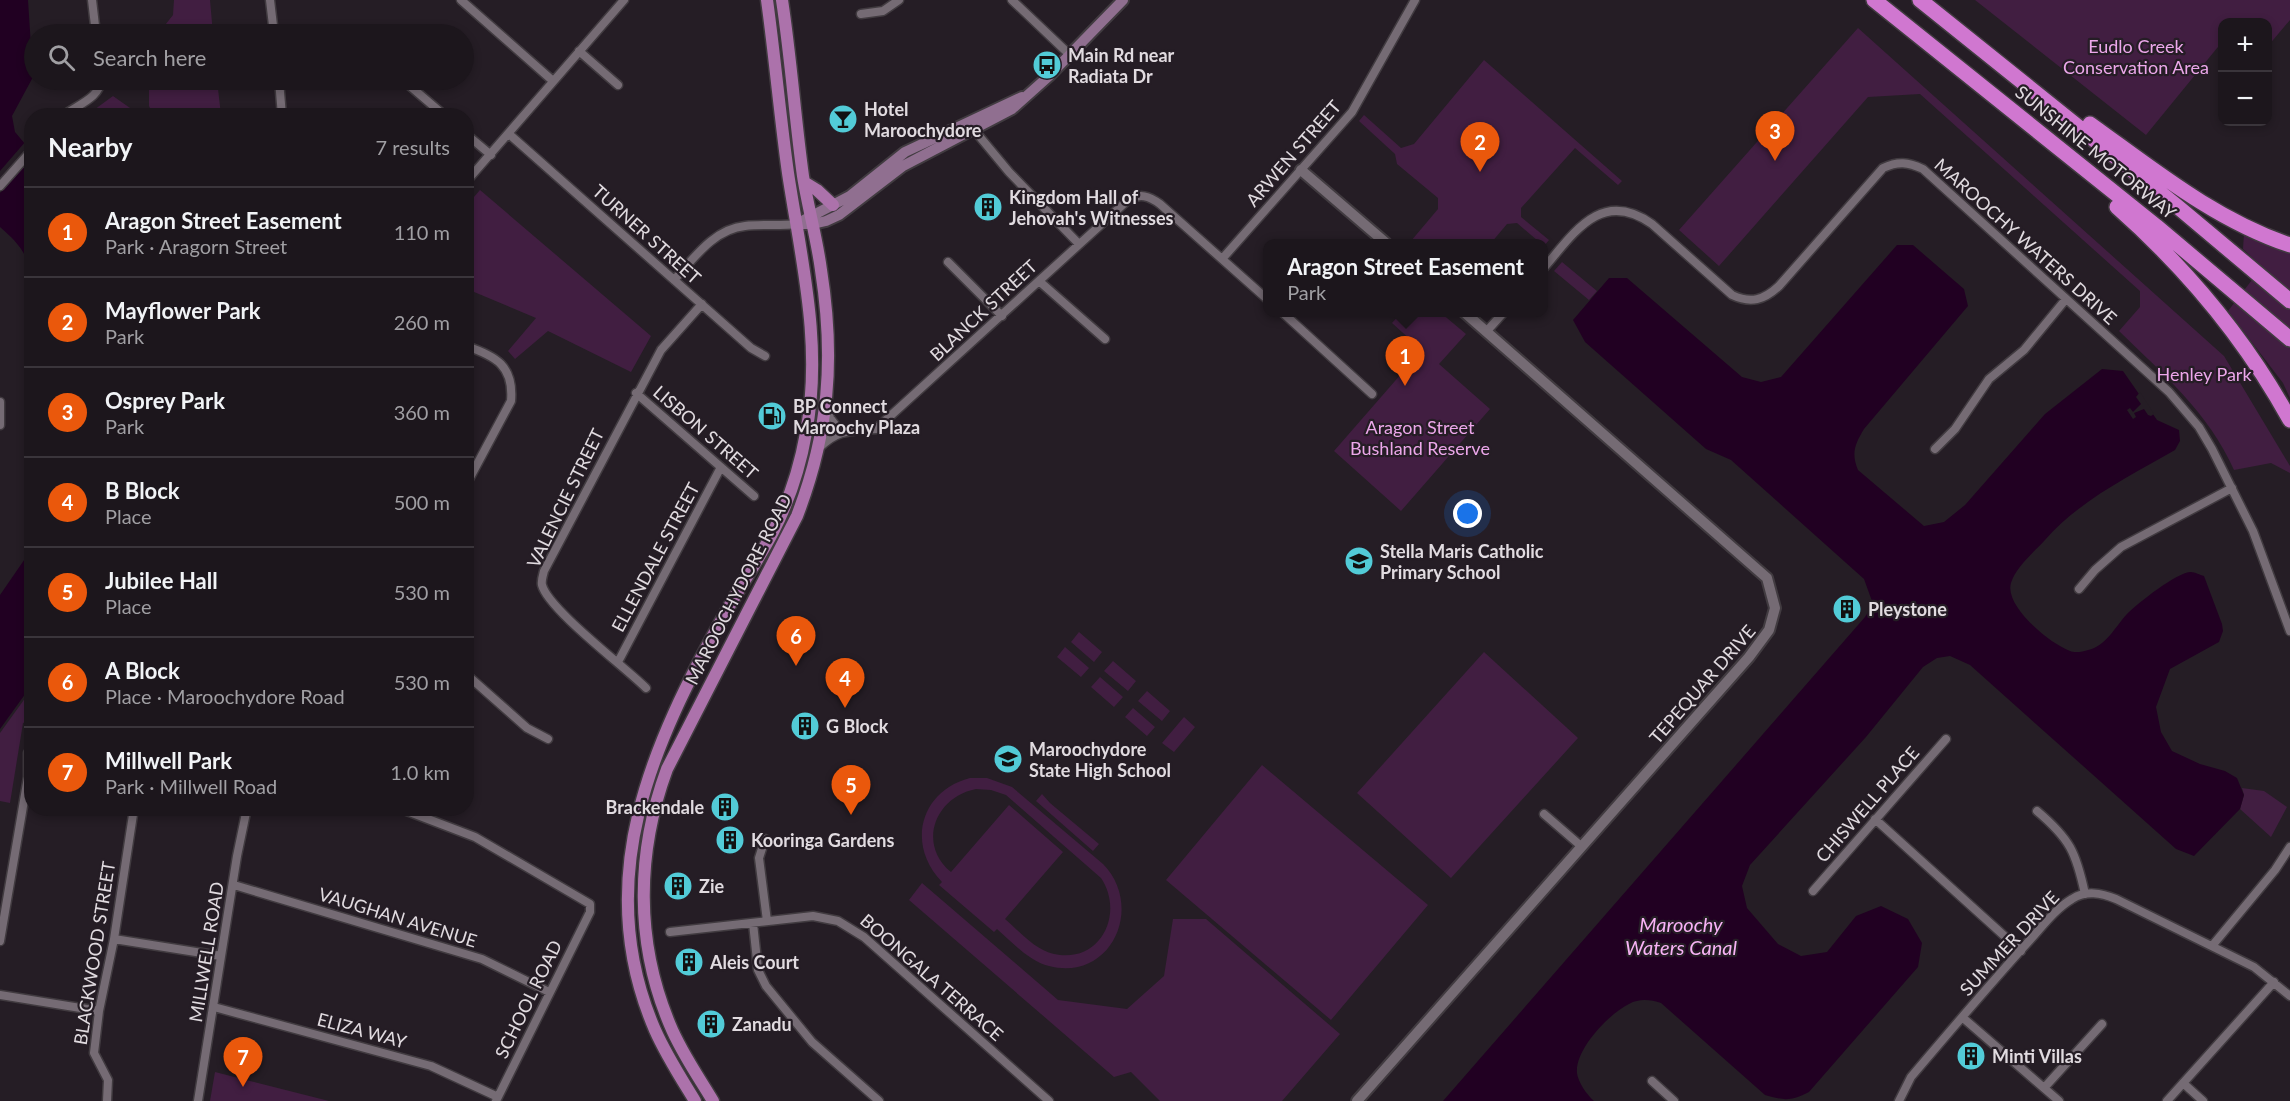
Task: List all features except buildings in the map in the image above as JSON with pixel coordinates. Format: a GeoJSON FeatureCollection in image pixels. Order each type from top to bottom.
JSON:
{"type":"FeatureCollection","features":[{"type":"Feature","properties":{"kind":"highway","name":"SUNSHINE MOTORWAY"},"geometry":{"type":"LineString","coordinates":[[1874,0],[2156,226],[2290,339]]}},
{"type":"Feature","properties":{"kind":"highway","name":"SUNSHINE MOTORWAY"},"geometry":{"type":"LineString","coordinates":[[1920,0],[2062,113],[2290,301]]}},
{"type":"Feature","properties":{"kind":"highway"},"geometry":{"type":"LineString","coordinates":[[2062,113],[2089,124],[2221,214],[2290,245]]}},
{"type":"Feature","properties":{"kind":"highway"},"geometry":{"type":"LineString","coordinates":[[2031,125],[2051,151],[2138,225],[2184,272],[2252,358],[2290,420]]}},
{"type":"Feature","properties":{"kind":"main road","name":"MAROOCHYDORE ROAD"},"geometry":{"type":"LineString","coordinates":[[695,1101],[664,1050],[640,989],[630,938],[629,859],[643,792],[667,729],[709,644],[773,531],[788,499],[800,461],[810,412],[813,371],[809,297],[785,153],[766,0]]}},
{"type":"Feature","properties":{"kind":"main road","name":"MAROOCHYDORE ROAD"},"geometry":{"type":"LineString","coordinates":[[713,1101],[675,1036],[654,979],[645,932],[643,905],[645,858],[648,834],[660,788],[675,751],[797,516],[819,448],[826,403],[828,359],[825,303],[804,182],[782,0]]}},
{"type":"Feature","properties":{"kind":"main road"},"geometry":{"type":"LineString","coordinates":[[798,224],[812,220],[850,196],[905,152],[1012,109],[1049,76],[1123,0]]}},
{"type":"Feature","properties":{"kind":"main road"},"geometry":{"type":"LineString","coordinates":[[812,220],[826,221],[839,215],[903,166],[971,126]]}},
{"type":"Feature","properties":{"kind":"main road"},"geometry":{"type":"LineString","coordinates":[[804,182],[817,190],[833,205]]}},
{"type":"Feature","properties":{"kind":"street"},"geometry":{"type":"LineString","coordinates":[[92,0],[95,24]]}},
{"type":"Feature","properties":{"kind":"street"},"geometry":{"type":"LineString","coordinates":[[270,0],[273,24]]}},
{"type":"Feature","properties":{"kind":"street"},"geometry":{"type":"LineString","coordinates":[[461,0],[553,81]]}},
{"type":"Feature","properties":{"kind":"street"},"geometry":{"type":"LineString","coordinates":[[861,14],[884,11],[899,0]]}},
{"type":"Feature","properties":{"kind":"street"},"geometry":{"type":"LineString","coordinates":[[1012,0],[1070,54]]}},
{"type":"Feature","properties":{"kind":"street","name":"ARWEN STREET"},"geometry":{"type":"LineString","coordinates":[[1222,259],[1352,112],[1415,0]]}},
{"type":"Feature","properties":{"kind":"street"},"geometry":{"type":"LineString","coordinates":[[474,173],[618,2]]}},
{"type":"Feature","properties":{"kind":"street"},"geometry":{"type":"LineString","coordinates":[[579,51],[618,85]]}},
{"type":"Feature","properties":{"kind":"street"},"geometry":{"type":"LineString","coordinates":[[74,108],[98,90]]}},
{"type":"Feature","properties":{"kind":"street"},"geometry":{"type":"LineString","coordinates":[[280,90],[281,108]]}},
{"type":"Feature","properties":{"kind":"street"},"geometry":{"type":"LineString","coordinates":[[415,90],[436,108]]}},
{"type":"Feature","properties":{"kind":"street"},"geometry":{"type":"LineString","coordinates":[[971,126],[1009,172],[1079,244]]}},
{"type":"Feature","properties":{"kind":"street","name":"TURNER STREET"},"geometry":{"type":"LineString","coordinates":[[509,134],[751,348],[765,356]]}},
{"type":"Feature","properties":{"kind":"street"},"geometry":{"type":"LineString","coordinates":[[474,141],[491,155]]}},
{"type":"Feature","properties":{"kind":"street"},"geometry":{"type":"LineString","coordinates":[[0,186],[24,159]]}},
{"type":"Feature","properties":{"kind":"street","name":"MAROOCHY WATERS DRIVE"},"geometry":{"type":"LineString","coordinates":[[1548,263],[1584,222],[1598,214],[1624,211],[1638,215],[1652,224],[1732,295],[1742,300],[1756,301],[1770,295],[1779,286],[1883,168],[1903,162],[1923,169],[2169,392],[2199,427],[2232,488],[2266,564],[2290,631]]}},
{"type":"Feature","properties":{"kind":"street"},"geometry":{"type":"LineString","coordinates":[[1301,170],[1381,239]]}},
{"type":"Feature","properties":{"kind":"street","name":"BLANCK STREET"},"geometry":{"type":"LineString","coordinates":[[840,431],[876,429],[1128,200],[1142,195],[1160,204],[1222,259]]}},
{"type":"Feature","properties":{"kind":"street"},"geometry":{"type":"LineString","coordinates":[[674,280],[709,243],[724,232],[742,226],[798,224]]}},
{"type":"Feature","properties":{"kind":"street"},"geometry":{"type":"LineString","coordinates":[[1222,259],[1263,295]]}},
{"type":"Feature","properties":{"kind":"street"},"geometry":{"type":"LineString","coordinates":[[948,262],[1002,316]]}},
{"type":"Feature","properties":{"kind":"street"},"geometry":{"type":"LineString","coordinates":[[1039,281],[1105,339]]}},
{"type":"Feature","properties":{"kind":"street"},"geometry":{"type":"LineString","coordinates":[[1935,449],[1955,429],[1989,379],[2024,350],[2066,299]]}},
{"type":"Feature","properties":{"kind":"street","name":"VALENCIE STREET"},"geometry":{"type":"LineString","coordinates":[[646,688],[574,625],[548,597],[542,583],[544,571],[636,393],[661,350],[702,304]]}},
{"type":"Feature","properties":{"kind":"street"},"geometry":{"type":"LineString","coordinates":[[1287,317],[1372,394]]}},
{"type":"Feature","properties":{"kind":"street","name":"TEPEQUAR DRIVE"},"geometry":{"type":"LineString","coordinates":[[1357,1101],[1749,657],[1769,630],[1775,608],[1767,578],[1470,317]]}},
{"type":"Feature","properties":{"kind":"street"},"geometry":{"type":"LineString","coordinates":[[1486,332],[1500,317]]}},
{"type":"Feature","properties":{"kind":"street"},"geometry":{"type":"LineString","coordinates":[[474,349],[497,359],[509,377],[512,392],[511,401],[474,469]]}},
{"type":"Feature","properties":{"kind":"street","name":"LISBON STREET"},"geometry":{"type":"LineString","coordinates":[[636,393],[754,496]]}},
{"type":"Feature","properties":{"kind":"street"},"geometry":{"type":"LineString","coordinates":[[0,402],[0,425]]}},
{"type":"Feature","properties":{"kind":"street"},"geometry":{"type":"LineString","coordinates":[[819,448],[840,431],[830,418],[826,403]]}},
{"type":"Feature","properties":{"kind":"street","name":"ELLENDALE STREET"},"geometry":{"type":"LineString","coordinates":[[618,662],[721,467]]}},
{"type":"Feature","properties":{"kind":"street"},"geometry":{"type":"LineString","coordinates":[[2079,589],[2095,570],[2121,547],[2232,488]]}},
{"type":"Feature","properties":{"kind":"street"},"geometry":{"type":"LineString","coordinates":[[474,681],[527,728],[548,739]]}},
{"type":"Feature","properties":{"kind":"street","name":"CHISWELL PLACE"},"geometry":{"type":"LineString","coordinates":[[1813,891],[1946,739]]}},
{"type":"Feature","properties":{"kind":"street"},"geometry":{"type":"LineString","coordinates":[[0,941],[4,890],[24,796]]}},
{"type":"Feature","properties":{"kind":"street"},"geometry":{"type":"LineString","coordinates":[[2037,811],[2067,839],[2079,866],[2085,894]]}},
{"type":"Feature","properties":{"kind":"street"},"geometry":{"type":"LineString","coordinates":[[1544,814],[1581,846]]}},
{"type":"Feature","properties":{"kind":"street","name":"BLACKWOOD STREET"},"geometry":{"type":"LineString","coordinates":[[108,1101],[108,1080],[94,1053],[99,1011],[114,939],[133,816]]}},
{"type":"Feature","properties":{"kind":"street","name":"MILLWELL ROAD"},"geometry":{"type":"LineString","coordinates":[[198,1101],[245,816]]}},
{"type":"Feature","properties":{"kind":"street","name":"SCHOOL ROAD"},"geometry":{"type":"LineString","coordinates":[[420,816],[475,837],[585,899],[590,904],[590,912],[497,1099]]}},
{"type":"Feature","properties":{"kind":"street"},"geometry":{"type":"LineString","coordinates":[[1875,819],[2021,951]]}},
{"type":"Feature","properties":{"kind":"street"},"geometry":{"type":"LineString","coordinates":[[765,839],[759,858],[767,921]]}},
{"type":"Feature","properties":{"kind":"street"},"geometry":{"type":"LineString","coordinates":[[2212,946],[2275,870],[2290,847]]}},
{"type":"Feature","properties":{"kind":"street","name":"VAUGHAN AVENUE"},"geometry":{"type":"LineString","coordinates":[[234,885],[482,959],[549,992]]}},
{"type":"Feature","properties":{"kind":"street","name":"SUMMER DRIVE"},"geometry":{"type":"LineString","coordinates":[[1899,1101],[1911,1077],[2021,951],[2062,906],[2073,898],[2085,894],[2101,893],[2116,899],[2212,946],[2254,967],[2290,996]]}},
{"type":"Feature","properties":{"kind":"street","name":"BOONGALA TERRACE"},"geometry":{"type":"LineString","coordinates":[[670,932],[813,916],[838,921],[850,927],[1049,1101]]}},
{"type":"Feature","properties":{"kind":"street"},"geometry":{"type":"LineString","coordinates":[[753,923],[759,970],[766,986],[812,1042],[879,1101]]}},
{"type":"Feature","properties":{"kind":"street"},"geometry":{"type":"LineString","coordinates":[[114,939],[221,956]]}},
{"type":"Feature","properties":{"kind":"street"},"geometry":{"type":"LineString","coordinates":[[2167,1101],[2274,982]]}},
{"type":"Feature","properties":{"kind":"street"},"geometry":{"type":"LineString","coordinates":[[0,994],[99,1011]]}},
{"type":"Feature","properties":{"kind":"street","name":"ELIZA WAY"},"geometry":{"type":"LineString","coordinates":[[214,1007],[431,1066],[497,1099]]}},
{"type":"Feature","properties":{"kind":"street"},"geometry":{"type":"LineString","coordinates":[[1962,1017],[2059,1101]]}},
{"type":"Feature","properties":{"kind":"street"},"geometry":{"type":"LineString","coordinates":[[2044,1088],[2102,1024]]}},
{"type":"Feature","properties":{"kind":"street"},"geometry":{"type":"LineString","coordinates":[[1652,1081],[1674,1101]]}},
{"type":"Feature","properties":{"kind":"street"},"geometry":{"type":"LineString","coordinates":[[2183,1083],[2203,1101]]}},
{"type":"Feature","properties":{"kind":"green space"},"geometry":{"type":"Polygon","coordinates":[[[174,0],[210,0],[212,24],[166,24],[173,15],[174,0]]]}},
{"type":"Feature","properties":{"kind":"green space","name":"Eudlo Creek Conservation Area"},"geometry":{"type":"Polygon","coordinates":[[[1975,0],[2290,0],[2290,20],[2272,41],[2272,18],[2218,18],[2218,47],[2146,135],[1975,0]]]}},
{"type":"Feature","properties":{"kind":"green space","name":"Henley Park"},"geometry":{"type":"Polygon","coordinates":[[[1858,28],[2224,356],[2290,466],[2290,473],[2271,463],[2234,470],[2212,430],[2184,395],[2119,331],[2140,307],[2140,291],[1920,94],[1868,97],[1719,266],[1679,230],[1858,28]]]}},
{"type":"Feature","properties":{"kind":"green space"},"geometry":{"type":"Polygon","coordinates":[[[1484,60],[1622,181],[1618,185],[1575,148],[1521,208],[1521,217],[1548,239],[1536,239],[1517,223],[1507,224],[1494,239],[1413,239],[1438,209],[1438,198],[1397,164],[1395,154],[1359,121],[1364,115],[1401,148],[1414,144],[1484,60]]]}},
{"type":"Feature","properties":{"kind":"green space"},"geometry":{"type":"Polygon","coordinates":[[[149,90],[218,90],[220,108],[150,108],[149,90]]]}},
{"type":"Feature","properties":{"kind":"green space"},"geometry":{"type":"Polygon","coordinates":[[[113,96],[130,108],[97,108],[113,96]]]}},
{"type":"Feature","properties":{"kind":"green space"},"geometry":{"type":"Polygon","coordinates":[[[480,190],[651,336],[631,372],[548,331],[515,359],[508,351],[536,318],[474,292],[474,197],[480,190]]]}},
{"type":"Feature","properties":{"kind":"green space"},"geometry":{"type":"Polygon","coordinates":[[[2244,234],[2272,246],[2290,250],[2290,398],[2283,383],[2228,311],[2262,267],[2243,249],[2244,234]]]}},
{"type":"Feature","properties":{"kind":"green space"},"geometry":{"type":"Polygon","coordinates":[[[1562,262],[1597,291],[1589,300],[1554,271],[1562,262]]]}},
{"type":"Feature","properties":{"kind":"green space","name":"Aragon Street Bushland Reserve"},"geometry":{"type":"Polygon","coordinates":[[[1397,317],[1446,317],[1466,334],[1439,364],[1490,409],[1401,511],[1334,451],[1422,350],[1392,323],[1397,317]]]}},
{"type":"Feature","properties":{"kind":"green space"},"geometry":{"type":"Polygon","coordinates":[[[1079,632],[1102,652],[1094,662],[1071,642],[1079,632]]]}},
{"type":"Feature","properties":{"kind":"green space"},"geometry":{"type":"Polygon","coordinates":[[[1065,647],[1089,668],[1081,677],[1057,657],[1065,647]]]}},
{"type":"Feature","properties":{"kind":"green space"},"geometry":{"type":"Polygon","coordinates":[[[1484,652],[1578,738],[1451,878],[1357,793],[1484,652]]]}},
{"type":"Feature","properties":{"kind":"green space"},"geometry":{"type":"Polygon","coordinates":[[[1113,661],[1136,681],[1128,691],[1104,671],[1113,661]]]}},
{"type":"Feature","properties":{"kind":"green space"},"geometry":{"type":"Polygon","coordinates":[[[1100,677],[1123,697],[1114,707],[1091,687],[1100,677]]]}},
{"type":"Feature","properties":{"kind":"green space"},"geometry":{"type":"Polygon","coordinates":[[[1147,691],[1170,711],[1162,721],[1138,701],[1147,691]]]}},
{"type":"Feature","properties":{"kind":"green space"},"geometry":{"type":"Polygon","coordinates":[[[24,700],[24,723],[10,803],[0,801],[0,733],[24,700]]]}},
{"type":"Feature","properties":{"kind":"green space"},"geometry":{"type":"Polygon","coordinates":[[[1133,708],[1155,727],[1147,736],[1125,717],[1133,708]]]}},
{"type":"Feature","properties":{"kind":"green space"},"geometry":{"type":"Polygon","coordinates":[[[1184,717],[1195,727],[1174,752],[1162,743],[1184,717]]]}},
{"type":"Feature","properties":{"kind":"green space"},"geometry":{"type":"Polygon","coordinates":[[[1262,765],[1428,905],[1331,1020],[1166,880],[1262,765]]]}},
{"type":"Feature","properties":{"kind":"green space"},"geometry":{"type":"Polygon","coordinates":[[[970,778],[987,778],[1012,787],[1103,864],[1115,881],[1121,900],[1121,919],[1115,937],[1104,952],[1090,963],[1071,968],[1042,964],[1022,951],[997,929],[994,932],[939,885],[942,882],[924,852],[922,836],[924,821],[939,795],[953,785],[970,778]],[[976,789],[962,794],[950,801],[941,811],[935,823],[933,836],[941,861],[951,872],[1009,805],[1063,852],[1005,919],[1028,940],[1047,952],[1070,955],[1084,951],[1095,944],[1104,933],[1109,921],[1108,892],[1101,878],[1006,795],[991,790],[976,789]]]}},
{"type":"Feature","properties":{"kind":"green space"},"geometry":{"type":"Polygon","coordinates":[[[2242,788],[2264,791],[2287,807],[2271,837],[2240,809],[2244,795],[2242,788]]]}},
{"type":"Feature","properties":{"kind":"green space"},"geometry":{"type":"Polygon","coordinates":[[[1042,794],[1099,844],[1093,851],[1036,801],[1042,794]]]}},
{"type":"Feature","properties":{"kind":"green space"},"geometry":{"type":"Polygon","coordinates":[[[922,883],[1058,1000],[1127,1009],[1164,976],[1173,919],[1206,919],[1340,1034],[1282,1101],[1160,1101],[1131,1072],[1114,1077],[909,900],[922,883]]]}},
{"type":"Feature","properties":{"kind":"green space"},"geometry":{"type":"Polygon","coordinates":[[[215,1072],[329,1101],[210,1101],[215,1072]]]}},
{"type":"Feature","properties":{"kind":"water"},"geometry":{"type":"Polygon","coordinates":[[[0,0],[28,0],[30,24],[24,24],[24,90],[26,90],[12,116],[15,132],[24,143],[24,255],[11,237],[0,227],[0,0]]]}},
{"type":"Feature","properties":{"kind":"water","name":"Maroochy Waters Canal"},"geometry":{"type":"Polygon","coordinates":[[[1897,245],[1913,245],[1964,289],[1968,306],[1864,429],[1855,449],[1858,470],[1924,526],[1944,522],[1965,505],[2045,414],[2102,369],[2123,371],[2157,420],[2179,430],[2180,441],[2175,450],[2106,490],[2059,526],[2017,571],[2011,583],[2011,592],[2014,602],[2030,623],[2061,647],[2072,652],[2079,652],[2100,645],[2132,609],[2167,582],[2191,572],[2204,576],[2222,624],[2223,631],[2219,642],[2170,669],[2156,707],[2161,732],[2172,751],[2200,764],[2225,771],[2237,778],[2244,795],[2240,809],[2194,856],[2176,849],[1970,665],[1950,656],[1937,658],[1923,667],[1866,737],[1750,865],[1742,886],[1747,908],[1778,944],[1801,956],[1827,952],[1856,916],[1881,906],[1908,919],[1922,943],[1918,967],[1809,1092],[1788,1099],[1765,1095],[1661,1003],[1645,1000],[1629,1004],[1612,1016],[1595,1033],[1581,1054],[1578,1077],[1583,1088],[1594,1101],[1443,1101],[1865,617],[1873,604],[1864,579],[1731,460],[1706,449],[1585,342],[1573,320],[1609,278],[1627,278],[1742,377],[1761,382],[1781,377],[1897,245]]]}},
{"type":"Feature","properties":{"kind":"water"},"geometry":{"type":"Polygon","coordinates":[[[24,560],[24,696],[0,729],[0,595],[24,560]]]}},
{"type":"Feature","properties":{"kind":"pier"},"geometry":{"type":"Polygon","coordinates":[[[24,143],[24,166],[0,193],[0,171],[24,143]]]}},
{"type":"Feature","properties":{"kind":"pier"},"geometry":{"type":"Polygon","coordinates":[[[2140,392],[2154,414],[2148,415],[2144,409],[2134,413],[2136,417],[2133,419],[2127,410],[2130,408],[2133,412],[2141,404],[2136,397],[2140,392]]]}},
{"type":"Feature","properties":{"kind":"place","name":"Main Rd near Radiata Dr"},"geometry":{"type":"Point","coordinates":[1047,65]}},
{"type":"Feature","properties":{"kind":"place","name":"Hotel Maroochydore"},"geometry":{"type":"Point","coordinates":[843,119]}},
{"type":"Feature","properties":{"kind":"place","name":"Osprey Park"},"geometry":{"type":"Point","coordinates":[1775,161]}},
{"type":"Feature","properties":{"kind":"place","name":"Mayflower Park"},"geometry":{"type":"Point","coordinates":[1480,172]}},
{"type":"Feature","properties":{"kind":"place","name":"Kingdom Hall of Jehovah's Witnesses"},"geometry":{"type":"Point","coordinates":[988,207]}},
{"type":"Feature","properties":{"kind":"place","name":"Aragon Street Easement"},"geometry":{"type":"Point","coordinates":[1405,386]}},
{"type":"Feature","properties":{"kind":"place","name":"BP Connect Maroochy Plaza"},"geometry":{"type":"Point","coordinates":[772,416]}},
{"type":"Feature","properties":{"kind":"place","name":"Stella Maris Catholic Primary School"},"geometry":{"type":"Point","coordinates":[1359,561]}},
{"type":"Feature","properties":{"kind":"place","name":"Pleystone"},"geometry":{"type":"Point","coordinates":[1847,609]}},
{"type":"Feature","properties":{"kind":"place","name":"A Block"},"geometry":{"type":"Point","coordinates":[796,666]}},
{"type":"Feature","properties":{"kind":"place","name":"B Block"},"geometry":{"type":"Point","coordinates":[845,708]}},
{"type":"Feature","properties":{"kind":"place","name":"G Block"},"geometry":{"type":"Point","coordinates":[805,726]}},
{"type":"Feature","properties":{"kind":"place","name":"Maroochydore State High School"},"geometry":{"type":"Point","coordinates":[1008,759]}},
{"type":"Feature","properties":{"kind":"place","name":"Brackendale"},"geometry":{"type":"Point","coordinates":[725,807]}},
{"type":"Feature","properties":{"kind":"place","name":"Jubilee Hall"},"geometry":{"type":"Point","coordinates":[851,815]}},
{"type":"Feature","properties":{"kind":"place","name":"Kooringa Gardens"},"geometry":{"type":"Point","coordinates":[730,840]}},
{"type":"Feature","properties":{"kind":"place","name":"Zie"},"geometry":{"type":"Point","coordinates":[678,886]}},
{"type":"Feature","properties":{"kind":"place","name":"Aleis Court"},"geometry":{"type":"Point","coordinates":[689,962]}},
{"type":"Feature","properties":{"kind":"place","name":"Zanadu"},"geometry":{"type":"Point","coordinates":[711,1024]}},
{"type":"Feature","properties":{"kind":"place","name":"Minti Villas"},"geometry":{"type":"Point","coordinates":[1971,1056]}},
{"type":"Feature","properties":{"kind":"place","name":"Millwell Park"},"geometry":{"type":"Point","coordinates":[243,1087]}}]}
